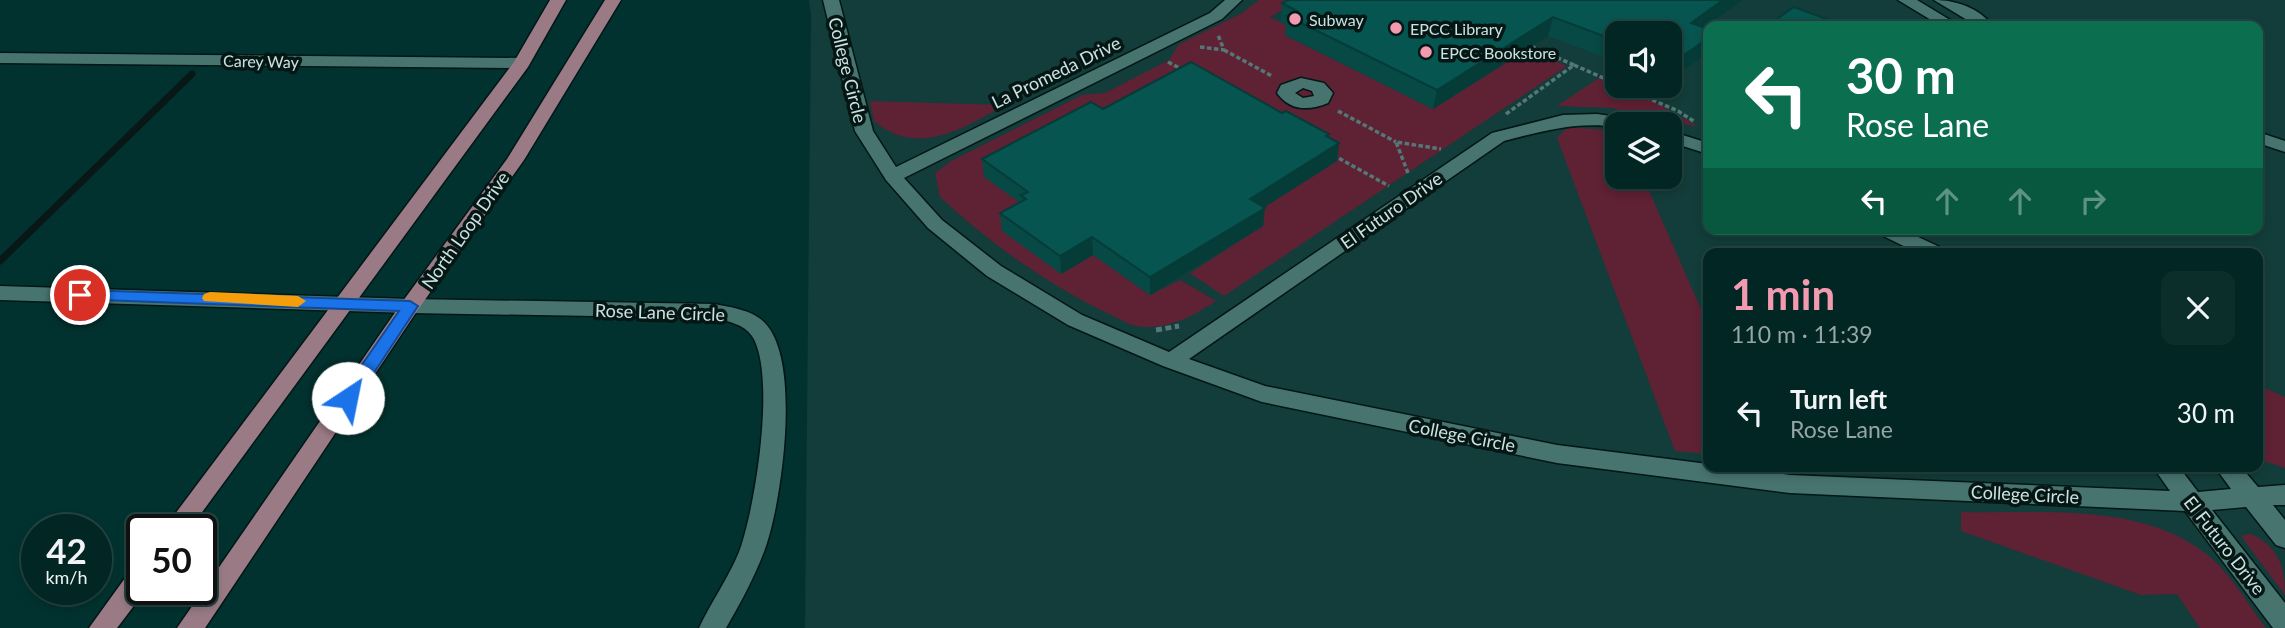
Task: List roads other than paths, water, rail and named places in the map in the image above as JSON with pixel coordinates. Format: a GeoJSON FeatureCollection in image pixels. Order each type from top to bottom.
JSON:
{"type":"FeatureCollection","features":[{"type":"Feature","properties":{"kind":"main road"},"geometry":{"type":"LineString","coordinates":[[187,514],[522,63],[558,0]]}},
{"type":"Feature","properties":{"kind":"main road","name":"North Loop Drive"},"geometry":{"type":"LineString","coordinates":[[190,628],[410,306],[515,160],[612,0]]}},
{"type":"Feature","properties":{"kind":"main road"},"geometry":{"type":"LineString","coordinates":[[102,628],[126,596]]}},
{"type":"Feature","properties":{"kind":"street","name":"College Circle"},"geometry":{"type":"LineString","coordinates":[[831,0],[864,131],[893,176],[934,224],[994,271],[1074,320],[1171,361],[1262,394],[1557,454],[1790,484],[2191,502],[2285,495]]}},
{"type":"Feature","properties":{"kind":"street","name":"La Promeda Drive"},"geometry":{"type":"LineString","coordinates":[[893,176],[1216,16],[1234,0]]}},
{"type":"Feature","properties":{"kind":"street"},"geometry":{"type":"LineString","coordinates":[[1906,0],[1943,21]]}},
{"type":"Feature","properties":{"kind":"street"},"geometry":{"type":"LineString","coordinates":[[1942,0],[1981,21]]}},
{"type":"Feature","properties":{"kind":"street","name":"Carey Way"},"geometry":{"type":"LineString","coordinates":[[0,58],[522,63]]}},
{"type":"Feature","properties":{"kind":"street"},"geometry":{"type":"LineString","coordinates":[[1291,86],[1307,83],[1318,86],[1324,93],[1319,101]]}},
{"type":"Feature","properties":{"kind":"street","name":"El Futuro Drive"},"geometry":{"type":"LineString","coordinates":[[1171,361],[1498,137],[1563,120],[1605,120]]}},
{"type":"Feature","properties":{"kind":"street"},"geometry":{"type":"LineString","coordinates":[[2263,139],[2285,147]]}},
{"type":"Feature","properties":{"kind":"street"},"geometry":{"type":"LineString","coordinates":[[1682,140],[1703,147]]}},
{"type":"Feature","properties":{"kind":"street"},"geometry":{"type":"LineString","coordinates":[[1897,235],[1924,248]]}},
{"type":"Feature","properties":{"kind":"street","name":"Rose Lane Circle"},"geometry":{"type":"LineString","coordinates":[[0,293],[410,306],[714,311],[736,316],[758,328],[765,337],[771,357],[774,396],[767,496],[754,544],[737,585],[712,628]]}},
{"type":"Feature","properties":{"kind":"street","name":"El Futuro Drive"},"geometry":{"type":"LineString","coordinates":[[2169,472],[2285,623]]}},
{"type":"Feature","properties":{"kind":"street"},"geometry":{"type":"LineString","coordinates":[[2231,472],[2285,538]]}},
{"type":"Feature","properties":{"kind":"waterway"},"geometry":{"type":"LineString","coordinates":[[0,261],[192,74]]}},
{"type":"Feature","properties":{"kind":"place","name":"Subway"},"geometry":{"type":"Point","coordinates":[1295,19]}},
{"type":"Feature","properties":{"kind":"place","name":"EPCC Library"},"geometry":{"type":"Point","coordinates":[1396,28]}},
{"type":"Feature","properties":{"kind":"place","name":"EPCC Bookstore"},"geometry":{"type":"Point","coordinates":[1426,52]}}]}
